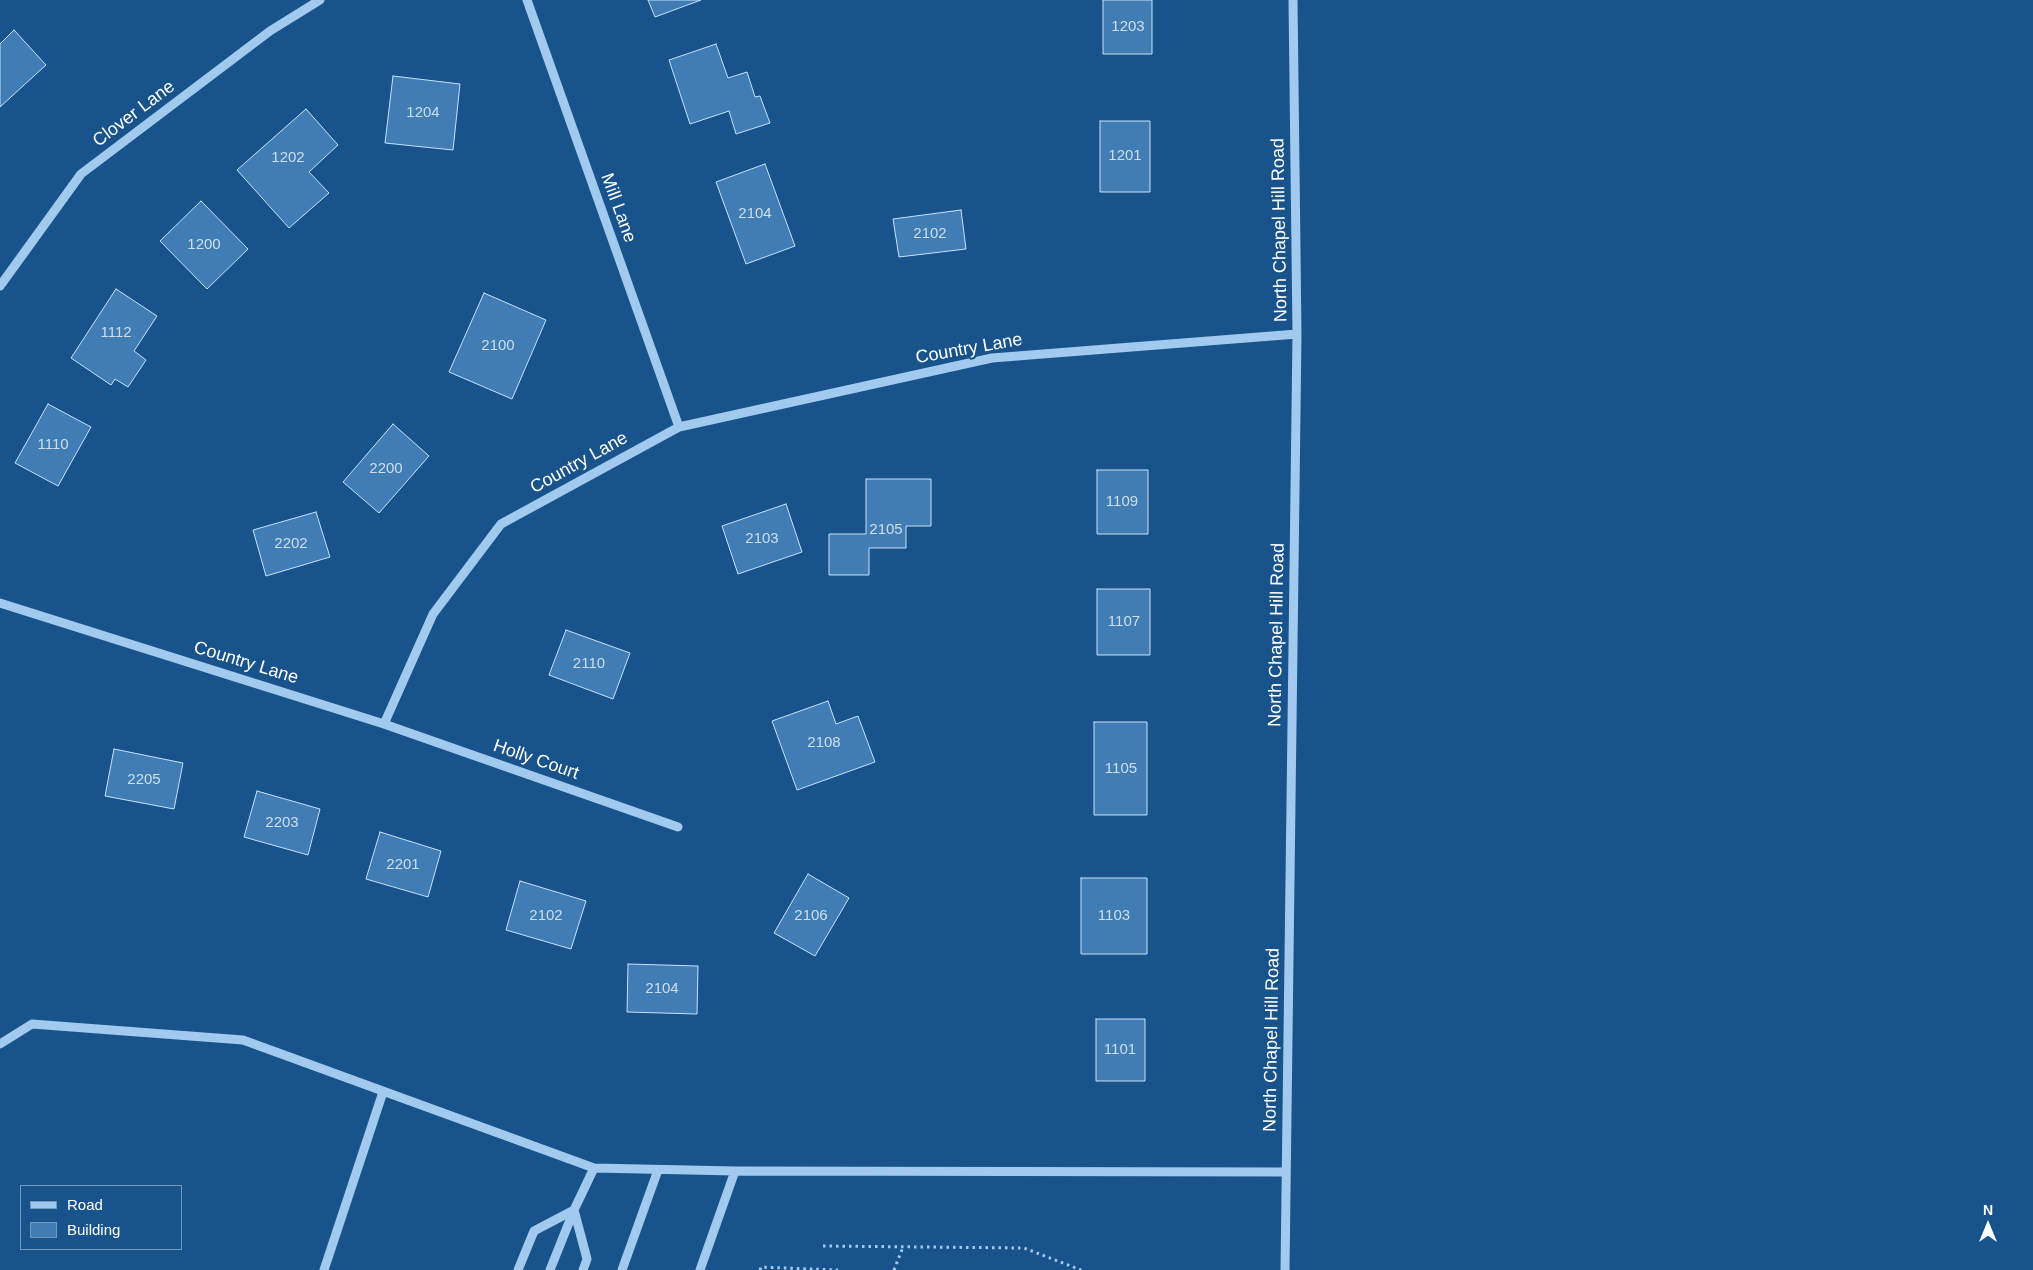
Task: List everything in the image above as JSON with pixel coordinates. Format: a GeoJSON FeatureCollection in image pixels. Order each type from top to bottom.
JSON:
{"type":"FeatureCollection","features":[{"type":"Feature","properties":{"kind":"street","name":"Clover Lane"},"geometry":{"type":"LineString","coordinates":[[0,286],[81,174],[270,31],[320,0]]}},
{"type":"Feature","properties":{"kind":"street","name":"Mill Lane"},"geometry":{"type":"LineString","coordinates":[[527,0],[679,427]]}},
{"type":"Feature","properties":{"kind":"street","name":"North Chapel Hill Road"},"geometry":{"type":"LineString","coordinates":[[1285,1270],[1297,334],[1293,0]]}},
{"type":"Feature","properties":{"kind":"street","name":"Country Lane"},"geometry":{"type":"LineString","coordinates":[[0,603],[384,724],[433,614],[501,524],[679,427],[992,358],[1297,334]]}},
{"type":"Feature","properties":{"kind":"street","name":"Holly Court"},"geometry":{"type":"LineString","coordinates":[[384,724],[678,827]]}},
{"type":"Feature","properties":{"kind":"street"},"geometry":{"type":"LineString","coordinates":[[0,1044],[32,1024],[243,1040],[594,1168],[735,1171],[1286,1172]]}},
{"type":"Feature","properties":{"kind":"street"},"geometry":{"type":"LineString","coordinates":[[324,1270],[383,1092]]}},
{"type":"Feature","properties":{"kind":"street"},"geometry":{"type":"LineString","coordinates":[[550,1270],[574,1210],[594,1168]]}},
{"type":"Feature","properties":{"kind":"street"},"geometry":{"type":"LineString","coordinates":[[622,1270],[658,1170]]}},
{"type":"Feature","properties":{"kind":"street"},"geometry":{"type":"LineString","coordinates":[[700,1270],[735,1171]]}},
{"type":"Feature","properties":{"kind":"street"},"geometry":{"type":"LineString","coordinates":[[518,1270],[534,1231],[574,1210]]}},
{"type":"Feature","properties":{"kind":"street"},"geometry":{"type":"LineString","coordinates":[[574,1210],[587,1259],[583,1270]]}},
{"type":"Feature","properties":{"kind":"path"},"geometry":{"type":"LineString","coordinates":[[823,1246],[1024,1248],[1081,1270]]}},
{"type":"Feature","properties":{"kind":"path"},"geometry":{"type":"LineString","coordinates":[[894,1270],[903,1247]]}},
{"type":"Feature","properties":{"kind":"path"},"geometry":{"type":"LineString","coordinates":[[760,1270],[761,1268],[838,1270]]}},
{"type":"Feature","properties":{"kind":"building"},"geometry":{"type":"Polygon","coordinates":[[[648,0],[701,0],[655,17],[648,0]]]}},
{"type":"Feature","properties":{"kind":"building"},"geometry":{"type":"Polygon","coordinates":[[[1103,0],[1152,0],[1152,54],[1103,54],[1103,0]]]}},
{"type":"Feature","properties":{"kind":"building"},"geometry":{"type":"Polygon","coordinates":[[[14,30],[46,65],[0,107],[0,44],[14,30]]]}},
{"type":"Feature","properties":{"kind":"building"},"geometry":{"type":"Polygon","coordinates":[[[716,44],[728,78],[747,72],[755,97],[760,96],[770,123],[736,134],[729,111],[690,124],[669,60],[716,44]]]}},
{"type":"Feature","properties":{"kind":"building"},"geometry":{"type":"Polygon","coordinates":[[[393,76],[460,84],[453,150],[385,143],[393,76]]]}},
{"type":"Feature","properties":{"kind":"building"},"geometry":{"type":"Polygon","coordinates":[[[306,109],[338,145],[309,172],[329,193],[289,228],[237,170],[306,109]]]}},
{"type":"Feature","properties":{"kind":"building"},"geometry":{"type":"Polygon","coordinates":[[[1100,121],[1150,121],[1150,192],[1100,192],[1100,121]]]}},
{"type":"Feature","properties":{"kind":"building"},"geometry":{"type":"Polygon","coordinates":[[[765,164],[795,246],[746,264],[716,182],[765,164]]]}},
{"type":"Feature","properties":{"kind":"building"},"geometry":{"type":"Polygon","coordinates":[[[201,201],[248,249],[207,289],[160,241],[201,201]]]}},
{"type":"Feature","properties":{"kind":"building"},"geometry":{"type":"Polygon","coordinates":[[[961,210],[966,249],[899,257],[893,219],[961,210]]]}},
{"type":"Feature","properties":{"kind":"building"},"geometry":{"type":"Polygon","coordinates":[[[116,289],[157,316],[134,351],[146,360],[128,387],[115,379],[111,385],[71,358],[116,289]]]}},
{"type":"Feature","properties":{"kind":"building"},"geometry":{"type":"Polygon","coordinates":[[[484,293],[546,320],[512,399],[449,372],[484,293]]]}},
{"type":"Feature","properties":{"kind":"building"},"geometry":{"type":"Polygon","coordinates":[[[48,404],[91,427],[58,486],[15,463],[48,404]]]}},
{"type":"Feature","properties":{"kind":"building"},"geometry":{"type":"Polygon","coordinates":[[[393,424],[429,456],[379,513],[343,482],[393,424]]]}},
{"type":"Feature","properties":{"kind":"building"},"geometry":{"type":"Polygon","coordinates":[[[1097,470],[1148,470],[1148,534],[1097,534],[1097,470]]]}},
{"type":"Feature","properties":{"kind":"building"},"geometry":{"type":"Polygon","coordinates":[[[866,479],[931,479],[931,526],[906,526],[906,548],[869,548],[869,575],[829,575],[829,534],[866,534],[866,479]]]}},
{"type":"Feature","properties":{"kind":"building"},"geometry":{"type":"Polygon","coordinates":[[[786,504],[802,552],[738,574],[722,526],[786,504]]]}},
{"type":"Feature","properties":{"kind":"building"},"geometry":{"type":"Polygon","coordinates":[[[316,512],[330,557],[266,576],[253,530],[316,512]]]}},
{"type":"Feature","properties":{"kind":"building"},"geometry":{"type":"Polygon","coordinates":[[[1097,589],[1150,589],[1150,655],[1097,655],[1097,589]]]}},
{"type":"Feature","properties":{"kind":"building"},"geometry":{"type":"Polygon","coordinates":[[[566,630],[630,653],[613,699],[549,675],[566,630]]]}},
{"type":"Feature","properties":{"kind":"building"},"geometry":{"type":"Polygon","coordinates":[[[828,701],[836,724],[858,716],[875,762],[797,790],[772,721],[828,701]]]}},
{"type":"Feature","properties":{"kind":"building"},"geometry":{"type":"Polygon","coordinates":[[[1094,722],[1147,722],[1147,815],[1094,815],[1094,722]]]}},
{"type":"Feature","properties":{"kind":"building"},"geometry":{"type":"Polygon","coordinates":[[[114,749],[183,763],[174,809],[105,796],[114,749]]]}},
{"type":"Feature","properties":{"kind":"building"},"geometry":{"type":"Polygon","coordinates":[[[257,791],[320,809],[308,855],[244,837],[257,791]]]}},
{"type":"Feature","properties":{"kind":"building"},"geometry":{"type":"Polygon","coordinates":[[[380,832],[441,851],[428,897],[366,879],[380,832]]]}},
{"type":"Feature","properties":{"kind":"building"},"geometry":{"type":"Polygon","coordinates":[[[808,874],[849,898],[815,956],[774,933],[808,874]]]}},
{"type":"Feature","properties":{"kind":"building"},"geometry":{"type":"Polygon","coordinates":[[[1081,878],[1147,878],[1147,954],[1081,954],[1081,878]]]}},
{"type":"Feature","properties":{"kind":"building"},"geometry":{"type":"Polygon","coordinates":[[[520,881],[586,901],[571,949],[506,930],[520,881]]]}},
{"type":"Feature","properties":{"kind":"building"},"geometry":{"type":"Polygon","coordinates":[[[628,964],[698,966],[697,1014],[627,1012],[628,964]]]}},
{"type":"Feature","properties":{"kind":"building"},"geometry":{"type":"Polygon","coordinates":[[[1096,1019],[1145,1019],[1145,1081],[1096,1081],[1096,1019]]]}}]}
